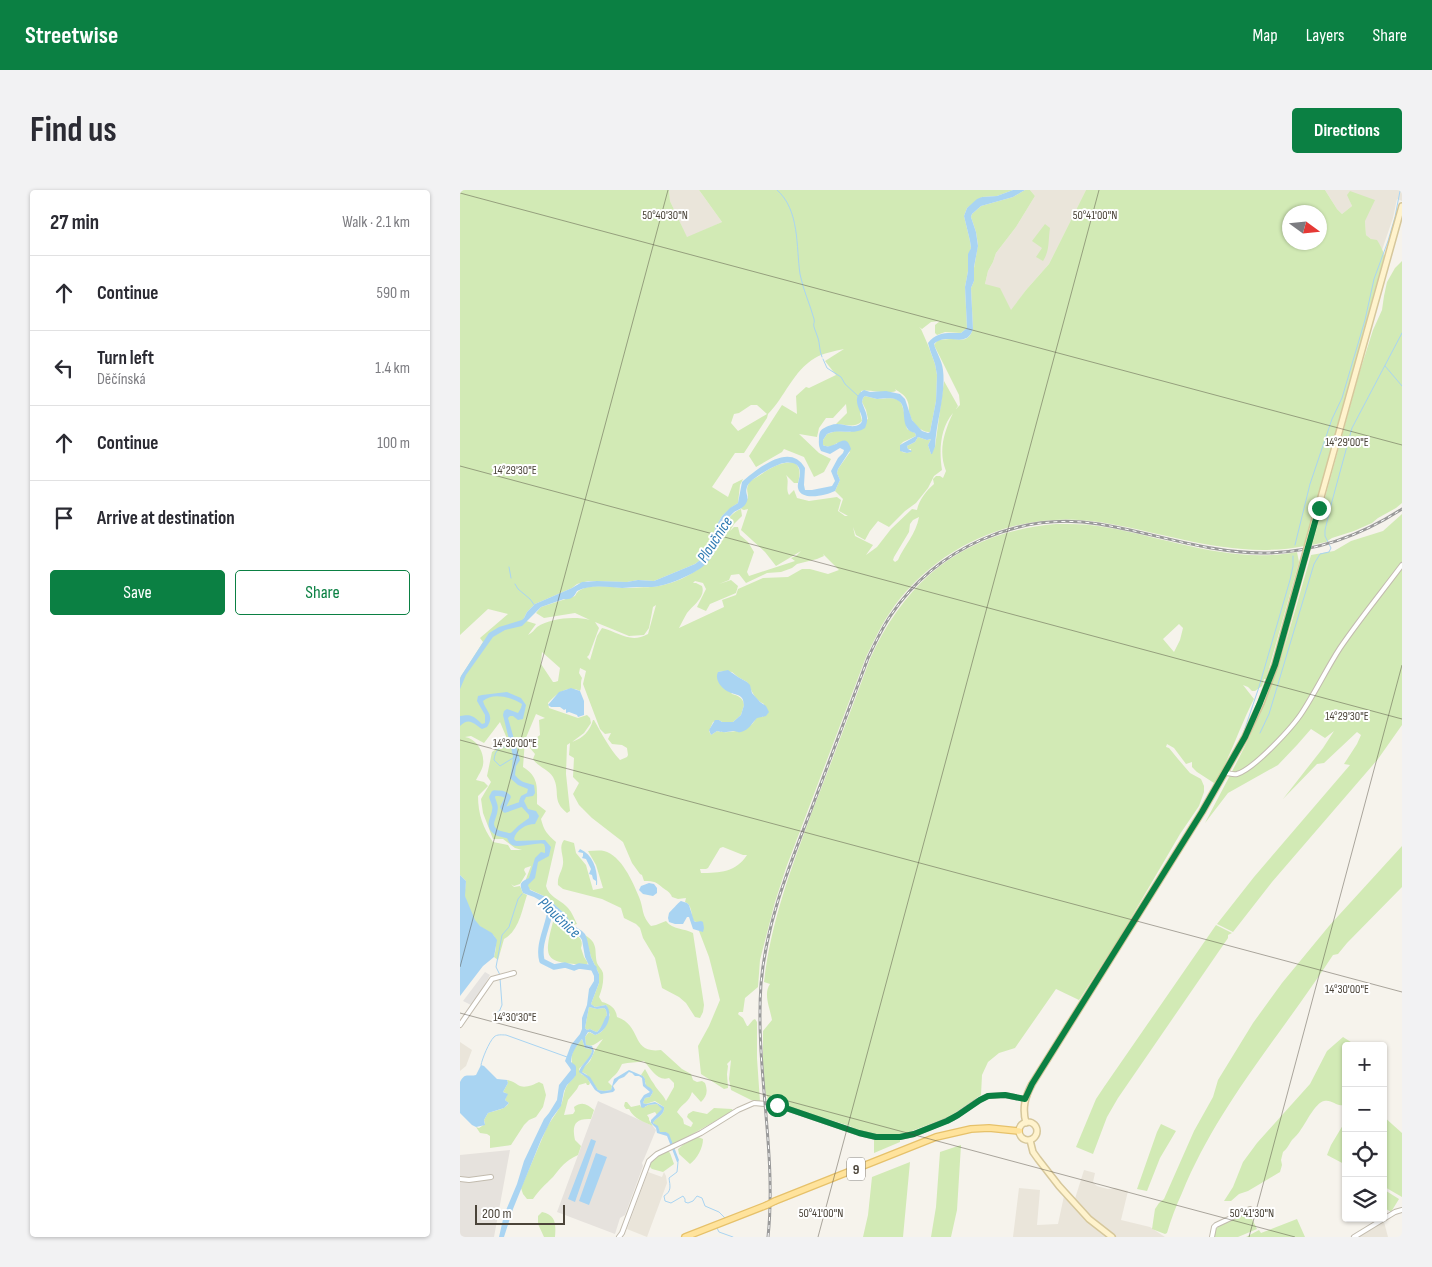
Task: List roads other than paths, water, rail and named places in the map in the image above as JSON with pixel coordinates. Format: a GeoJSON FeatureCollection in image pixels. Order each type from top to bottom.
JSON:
{"type":"FeatureCollection","features":[{"type":"Feature","properties":{"kind":"main road"},"geometry":{"type":"LineString","coordinates":[[1026,1123],[1024,1113],[1025,1099],[1032,1084],[1226,773],[1245,737],[1266,689],[1402,206]]}},
{"type":"Feature","properties":{"kind":"main road"},"geometry":{"type":"LineString","coordinates":[[1026,1123],[1033,1124],[1036,1130],[1035,1136],[1030,1140],[1022,1137],[1019,1131],[1021,1126],[1026,1123]]}},
{"type":"Feature","properties":{"kind":"main road","name":"9"},"geometry":{"type":"LineString","coordinates":[[688,1236],[936,1137],[980,1129],[1019,1131]]}},
{"type":"Feature","properties":{"kind":"main road"},"geometry":{"type":"LineString","coordinates":[[1030,1140],[1033,1152],[1038,1160],[1059,1186],[1088,1219],[1112,1237]]}},
{"type":"Feature","properties":{"kind":"street"},"geometry":{"type":"LineString","coordinates":[[1226,773],[1239,773],[1255,763],[1302,713],[1349,636],[1402,565]]}},
{"type":"Feature","properties":{"kind":"street"},"geometry":{"type":"LineString","coordinates":[[460,1025],[492,979],[514,973]]}},
{"type":"Feature","properties":{"kind":"street"},"geometry":{"type":"LineString","coordinates":[[620,1235],[646,1166],[654,1156],[754,1103],[777,1105],[876,1137],[904,1136],[918,1133],[953,1118],[988,1096],[1005,1095],[1025,1099]]}},
{"type":"Feature","properties":{"kind":"street"},"geometry":{"type":"LineString","coordinates":[[460,1179],[469,1180],[491,1176]]}},
{"type":"Feature","properties":{"kind":"street"},"geometry":{"type":"LineString","coordinates":[[1212,1237],[1216,1225],[1250,1209]]}},
{"type":"Feature","properties":{"kind":"street"},"geometry":{"type":"LineString","coordinates":[[1354,1237],[1395,1212],[1402,1210]]}},
{"type":"Feature","properties":{"kind":"water","name":"Ploučnice"},"geometry":{"type":"Polygon","coordinates":[[[1013,190],[1025,190],[1013,197],[981,206],[971,217],[978,246],[974,267],[974,281],[971,288],[973,329],[970,335],[961,340],[945,339],[939,340],[934,344],[942,366],[944,380],[935,447],[932,454],[928,445],[931,439],[927,440],[918,437],[915,442],[907,446],[911,452],[900,451],[900,445],[916,436],[915,433],[906,427],[901,403],[892,399],[877,399],[865,396],[862,402],[867,418],[865,428],[856,431],[832,432],[827,434],[823,440],[823,445],[827,446],[846,441],[851,449],[838,469],[837,473],[840,480],[835,491],[821,496],[804,495],[798,488],[800,469],[796,465],[787,463],[772,468],[756,477],[749,484],[746,490],[747,500],[745,505],[733,513],[726,521],[714,554],[701,568],[664,585],[622,588],[588,587],[577,591],[570,598],[541,607],[522,626],[505,630],[493,637],[466,675],[460,689],[461,676],[489,633],[499,627],[522,620],[535,604],[582,582],[654,581],[695,564],[704,557],[713,543],[715,528],[722,516],[738,503],[742,482],[774,460],[782,457],[791,457],[799,460],[805,468],[805,490],[832,486],[835,481],[831,471],[844,450],[840,448],[830,454],[821,451],[819,447],[820,432],[834,424],[851,426],[860,424],[862,417],[857,399],[864,390],[900,394],[905,399],[912,420],[922,431],[930,432],[936,401],[937,375],[928,343],[935,336],[947,333],[961,333],[967,328],[965,287],[968,271],[968,254],[971,248],[964,216],[967,208],[977,199],[997,196],[1013,190]]]}},
{"type":"Feature","properties":{"kind":"water"},"geometry":{"type":"Polygon","coordinates":[[[728,670],[750,685],[752,693],[766,706],[769,712],[766,716],[757,718],[744,731],[717,731],[711,735],[709,730],[715,720],[733,722],[741,715],[744,705],[741,697],[726,691],[718,681],[718,672],[728,670]]]}},
{"type":"Feature","properties":{"kind":"water"},"geometry":{"type":"Polygon","coordinates":[[[571,688],[580,691],[584,701],[584,715],[578,717],[569,712],[566,713],[566,709],[548,705],[559,692],[571,688]]]}},
{"type":"Feature","properties":{"kind":"water"},"geometry":{"type":"Polygon","coordinates":[[[507,692],[521,698],[526,705],[523,719],[518,720],[513,716],[508,718],[520,760],[516,766],[515,775],[521,781],[534,785],[535,793],[533,796],[526,797],[524,801],[528,809],[536,811],[539,816],[535,824],[522,828],[514,839],[516,841],[545,840],[551,847],[549,856],[538,862],[535,878],[528,885],[530,890],[546,897],[566,915],[571,924],[585,934],[591,957],[599,974],[599,983],[591,1004],[595,1007],[606,1005],[609,1018],[603,1030],[595,1035],[588,1032],[585,1037],[586,1045],[592,1046],[594,1051],[582,1072],[590,1077],[598,1090],[604,1091],[611,1090],[614,1079],[629,1070],[643,1076],[647,1086],[653,1092],[650,1097],[645,1098],[643,1103],[655,1102],[664,1107],[662,1114],[653,1123],[658,1126],[660,1132],[669,1134],[679,1160],[677,1162],[667,1136],[657,1133],[656,1128],[651,1123],[651,1120],[662,1109],[657,1104],[641,1107],[640,1101],[644,1095],[650,1092],[643,1086],[642,1078],[629,1072],[613,1086],[615,1090],[613,1092],[601,1094],[579,1072],[592,1051],[585,1048],[582,1039],[574,1050],[571,1059],[571,1062],[576,1067],[576,1075],[567,1085],[561,1106],[552,1118],[541,1140],[513,1209],[504,1237],[499,1237],[504,1215],[524,1161],[544,1119],[557,1100],[559,1085],[571,1070],[565,1061],[571,1045],[582,1029],[582,1018],[594,976],[585,957],[580,937],[548,905],[523,893],[521,884],[529,878],[535,858],[541,852],[545,853],[545,847],[544,844],[516,846],[508,841],[507,835],[529,818],[529,815],[520,805],[519,801],[521,796],[527,793],[528,789],[518,785],[510,778],[513,756],[503,715],[507,709],[518,713],[522,704],[513,699],[497,696],[487,698],[483,701],[490,716],[487,727],[482,729],[469,721],[460,726],[460,716],[464,715],[472,716],[482,724],[485,723],[485,715],[477,701],[478,696],[507,692]],[[589,1007],[585,1028],[587,1030],[590,1029],[597,1032],[607,1015],[604,1008],[589,1007]]]}},
{"type":"Feature","properties":{"kind":"water"},"geometry":{"type":"Polygon","coordinates":[[[580,849],[589,855],[594,864],[597,885],[592,875],[589,874],[591,869],[586,859],[582,858],[583,853],[578,852],[580,849]]]}},
{"type":"Feature","properties":{"kind":"water"},"geometry":{"type":"Polygon","coordinates":[[[460,875],[466,881],[465,896],[475,920],[480,926],[492,933],[497,940],[494,957],[483,966],[460,996],[460,875]]]}},
{"type":"Feature","properties":{"kind":"water"},"geometry":{"type":"Polygon","coordinates":[[[649,883],[654,884],[657,888],[657,893],[653,896],[643,894],[639,890],[641,886],[649,883]]]}},
{"type":"Feature","properties":{"kind":"water"},"geometry":{"type":"Polygon","coordinates":[[[681,901],[689,905],[694,921],[703,922],[703,932],[693,929],[689,917],[687,917],[683,924],[669,922],[669,913],[681,901]]]}},
{"type":"Feature","properties":{"kind":"water"},"geometry":{"type":"Polygon","coordinates":[[[481,1065],[497,1079],[507,1080],[508,1083],[503,1092],[508,1094],[505,1100],[509,1103],[504,1108],[488,1113],[484,1120],[485,1125],[476,1127],[460,1113],[460,1082],[465,1076],[476,1075],[481,1065]]]}},
{"type":"Feature","properties":{"kind":"water"},"geometry":{"type":"Polygon","coordinates":[[[591,1139],[596,1141],[575,1202],[568,1199],[591,1139]]]}},
{"type":"Feature","properties":{"kind":"water"},"geometry":{"type":"Polygon","coordinates":[[[596,1153],[607,1157],[589,1205],[579,1201],[596,1153]]]}},
{"type":"Feature","properties":{"kind":"waterway"},"geometry":{"type":"LineString","coordinates":[[777,190],[790,208],[796,229],[800,274],[814,319],[814,327],[822,357]]}},
{"type":"Feature","properties":{"kind":"waterway"},"geometry":{"type":"LineString","coordinates":[[1295,545],[1310,484],[1332,419],[1342,398],[1365,320],[1374,279],[1395,217],[1400,191]]}},
{"type":"Feature","properties":{"kind":"waterway"},"geometry":{"type":"LineString","coordinates":[[1260,733],[1269,714],[1314,564],[1320,554],[1329,552],[1331,548],[1325,536],[1325,530],[1352,428],[1402,333]]}},
{"type":"Feature","properties":{"kind":"waterway"},"geometry":{"type":"LineString","coordinates":[[823,359],[827,368],[841,377],[845,384],[858,396]]}},
{"type":"Feature","properties":{"kind":"waterway"},"geometry":{"type":"LineString","coordinates":[[1385,366],[1402,386]]}},
{"type":"Feature","properties":{"kind":"waterway"},"geometry":{"type":"LineString","coordinates":[[1242,737],[1259,687],[1290,580],[1293,556]]}},
{"type":"Feature","properties":{"kind":"waterway"},"geometry":{"type":"LineString","coordinates":[[509,567],[511,578]]}},
{"type":"Feature","properties":{"kind":"waterway"},"geometry":{"type":"LineString","coordinates":[[515,584],[535,606]]}},
{"type":"Feature","properties":{"kind":"waterway"},"geometry":{"type":"LineString","coordinates":[[510,747],[499,749],[494,760],[500,766],[513,758]]}},
{"type":"Feature","properties":{"kind":"waterway"},"geometry":{"type":"LineString","coordinates":[[511,837],[498,833],[492,827],[491,824],[495,812],[492,797],[494,793],[507,796],[503,807],[505,810],[522,804]]}},
{"type":"Feature","properties":{"kind":"waterway"},"geometry":{"type":"LineString","coordinates":[[500,975],[496,967],[502,935],[509,927],[518,899],[522,894]]}},
{"type":"Feature","properties":{"kind":"waterway","name":"Ploučnice"},"geometry":{"type":"LineString","coordinates":[[551,905],[542,940],[542,961],[554,967],[565,965],[574,968],[579,966],[594,968]]}},
{"type":"Feature","properties":{"kind":"waterway"},"geometry":{"type":"LineString","coordinates":[[497,1012],[499,1012],[502,1005],[500,978]]}},
{"type":"Feature","properties":{"kind":"waterway"},"geometry":{"type":"LineString","coordinates":[[481,1065],[490,1043],[497,1035],[506,1035],[567,1057]]}},
{"type":"Feature","properties":{"kind":"waterway"},"geometry":{"type":"LineString","coordinates":[[678,1162],[677,1172],[669,1178],[670,1188],[664,1196],[665,1201],[671,1203],[683,1196],[685,1202],[688,1203],[697,1196],[702,1198],[705,1206],[719,1212],[725,1218]]}},
{"type":"Feature","properties":{"kind":"waterway"},"geometry":{"type":"LineString","coordinates":[[717,1228],[719,1232],[733,1237]]}},
{"type":"Feature","properties":{"kind":"railway"},"geometry":{"type":"LineString","coordinates":[[768,1237],[770,1174],[760,1016],[761,984],[768,939],[787,874],[868,658],[891,615],[910,591],[931,571],[955,553],[982,539],[1010,529],[1039,523],[1069,521],[1099,524],[1221,550],[1263,553],[1300,550],[1336,541],[1370,527],[1402,509]]}}]}
